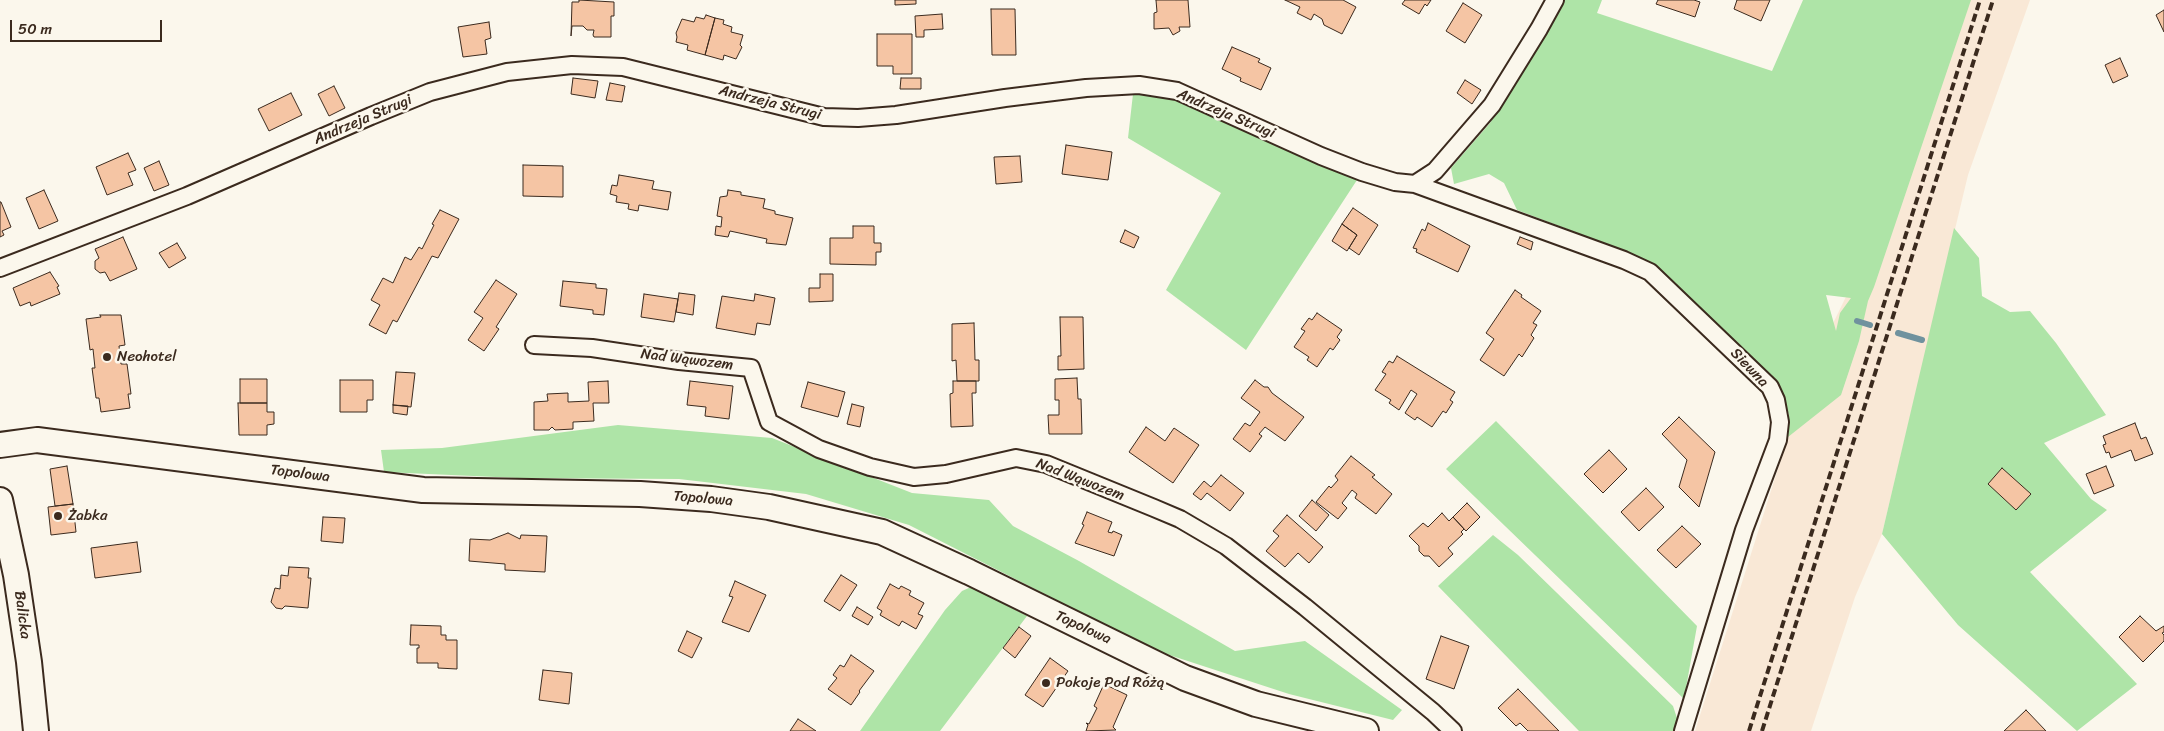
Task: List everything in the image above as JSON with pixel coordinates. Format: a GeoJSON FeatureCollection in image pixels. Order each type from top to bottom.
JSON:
{"type":"FeatureCollection","features":[{"type":"Feature","properties":{"kind":"street"},"geometry":{"type":"LineString","coordinates":[[1415,184],[1436,170],[1492,105],[1555,0]]}},
{"type":"Feature","properties":{"kind":"street","name":"Andrzeja Strugi"},"geometry":{"type":"LineString","coordinates":[[0,268],[187,196],[430,92],[508,72],[572,66],[623,67],[824,117],[858,118],[896,115],[1086,88],[1139,85],[1177,91],[1354,169],[1395,182],[1415,184]]}},
{"type":"Feature","properties":{"kind":"street","name":"Siewna"},"geometry":{"type":"LineString","coordinates":[[1415,184],[1624,260],[1650,272],[1770,387],[1776,400],[1780,422],[1778,440],[1744,530],[1683,731]]}},
{"type":"Feature","properties":{"kind":"street","name":"Nad Wąwozem"},"geometry":{"type":"LineString","coordinates":[[534,345],[592,348],[679,361],[751,368],[769,422],[819,448],[870,467],[914,477],[946,474],[1016,458],[1046,464],[1154,508],[1180,519],[1226,546],[1305,607],[1437,715],[1453,731]]}},
{"type":"Feature","properties":{"kind":"street","name":"Topolowa"},"geometry":{"type":"LineString","coordinates":[[0,445],[37,440],[423,490],[640,494],[711,499],[769,507],[882,532],[969,572],[1184,678],[1256,704],[1366,731]]}},
{"type":"Feature","properties":{"kind":"street","name":"Balicka"},"geometry":{"type":"LineString","coordinates":[[0,500],[16,575],[36,731]]}},
{"type":"Feature","properties":{"kind":"shaded area"},"geometry":{"type":"Polygon","coordinates":[[[1925,0],[2030,0],[1968,175],[1882,534],[1855,597],[1811,731],[1695,731],[1788,437],[1824,342],[1871,245],[1925,0]]]}},
{"type":"Feature","properties":{"kind":"green space"},"geometry":{"type":"Polygon","coordinates":[[[1565,0],[1602,0],[1597,13],[1772,71],[1803,0],[1971,0],[1868,301],[1859,341],[1841,395],[1788,437],[1789,415],[1780,389],[1738,344],[1673,283],[1648,263],[1617,248],[1517,210],[1504,183],[1489,174],[1454,184],[1451,168],[1490,123],[1565,0]],[[1826,295],[1836,331],[1840,313],[1851,298],[1826,295]]]}},
{"type":"Feature","properties":{"kind":"green space"},"geometry":{"type":"Polygon","coordinates":[[[1133,94],[1182,101],[1357,180],[1246,350],[1166,290],[1221,193],[1128,138],[1133,94]]]}},
{"type":"Feature","properties":{"kind":"green space"},"geometry":{"type":"Polygon","coordinates":[[[1954,228],[1979,258],[1982,296],[2010,312],[2030,311],[2056,343],[2106,415],[2044,443],[2091,499],[2107,510],[2030,572],[2137,684],[2077,731],[1958,625],[1882,534],[1954,228]]]}},
{"type":"Feature","properties":{"kind":"green space"},"geometry":{"type":"Polygon","coordinates":[[[1496,421],[1697,626],[1684,699],[1446,469],[1496,421]]]}},
{"type":"Feature","properties":{"kind":"green space"},"geometry":{"type":"Polygon","coordinates":[[[618,425],[772,438],[912,493],[989,500],[1013,526],[1079,561],[1235,651],[1305,641],[1402,710],[1393,720],[1289,694],[1157,651],[909,525],[806,494],[679,479],[518,478],[384,472],[381,450],[442,448],[618,425]]]}},
{"type":"Feature","properties":{"kind":"green space"},"geometry":{"type":"Polygon","coordinates":[[[1493,535],[1518,555],[1673,706],[1678,721],[1675,731],[1579,731],[1438,586],[1493,535]]]}},
{"type":"Feature","properties":{"kind":"green space"},"geometry":{"type":"Polygon","coordinates":[[[971,587],[1027,616],[940,731],[860,731],[945,610],[962,591],[971,587]]]}},
{"type":"Feature","properties":{"kind":"building"},"geometry":{"type":"Polygon","coordinates":[[[579,0],[614,2],[614,16],[611,16],[611,37],[594,37],[594,30],[587,30],[583,26],[572,26],[571,36],[572,2],[579,2],[579,0]]]}},
{"type":"Feature","properties":{"kind":"building"},"geometry":{"type":"Polygon","coordinates":[[[895,0],[916,0],[916,4],[895,5],[895,0]]]}},
{"type":"Feature","properties":{"kind":"building"},"geometry":{"type":"Polygon","coordinates":[[[1156,0],[1188,0],[1190,27],[1179,27],[1180,31],[1173,35],[1169,28],[1154,29],[1154,13],[1157,12],[1156,0]]]}},
{"type":"Feature","properties":{"kind":"building"},"geometry":{"type":"Polygon","coordinates":[[[1285,0],[1343,0],[1356,7],[1342,34],[1324,25],[1322,19],[1314,14],[1311,20],[1297,13],[1300,7],[1285,0]]]}},
{"type":"Feature","properties":{"kind":"building"},"geometry":{"type":"Polygon","coordinates":[[[1405,0],[1431,0],[1427,6],[1425,4],[1419,14],[1402,4],[1405,0]]]}},
{"type":"Feature","properties":{"kind":"building"},"geometry":{"type":"Polygon","coordinates":[[[1658,0],[1694,0],[1700,2],[1695,17],[1656,4],[1658,0]]]}},
{"type":"Feature","properties":{"kind":"building"},"geometry":{"type":"Polygon","coordinates":[[[1737,0],[1770,0],[1761,21],[1734,9],[1737,0]]]}},
{"type":"Feature","properties":{"kind":"building"},"geometry":{"type":"Polygon","coordinates":[[[1463,3],[1482,15],[1465,43],[1446,31],[1463,3]]]}},
{"type":"Feature","properties":{"kind":"building"},"geometry":{"type":"Polygon","coordinates":[[[991,9],[1015,9],[1016,55],[992,55],[991,9]]]}},
{"type":"Feature","properties":{"kind":"building"},"geometry":{"type":"Polygon","coordinates":[[[2164,10],[2164,32],[2156,15],[2164,10]]]}},
{"type":"Feature","properties":{"kind":"building"},"geometry":{"type":"Polygon","coordinates":[[[942,14],[943,29],[924,30],[924,37],[916,37],[915,16],[942,14]]]}},
{"type":"Feature","properties":{"kind":"building"},"geometry":{"type":"Polygon","coordinates":[[[706,15],[715,18],[705,55],[687,50],[688,45],[676,42],[676,33],[682,19],[694,22],[696,17],[704,19],[706,15]]]}},
{"type":"Feature","properties":{"kind":"building"},"geometry":{"type":"Polygon","coordinates":[[[715,18],[724,20],[723,24],[732,27],[731,32],[743,35],[740,45],[742,47],[736,59],[724,55],[723,60],[705,55],[715,18]]]}},
{"type":"Feature","properties":{"kind":"building"},"geometry":{"type":"Polygon","coordinates":[[[489,22],[491,38],[485,40],[487,54],[463,57],[458,27],[489,22]]]}},
{"type":"Feature","properties":{"kind":"building"},"geometry":{"type":"Polygon","coordinates":[[[877,34],[912,34],[912,74],[893,74],[893,66],[877,66],[877,34]]]}},
{"type":"Feature","properties":{"kind":"building"},"geometry":{"type":"Polygon","coordinates":[[[1232,47],[1260,59],[1258,62],[1271,68],[1261,90],[1240,81],[1241,78],[1222,69],[1232,47]]]}},
{"type":"Feature","properties":{"kind":"building"},"geometry":{"type":"Polygon","coordinates":[[[2120,58],[2128,76],[2113,83],[2105,65],[2120,58]]]}},
{"type":"Feature","properties":{"kind":"building"},"geometry":{"type":"Polygon","coordinates":[[[573,78],[598,81],[595,98],[571,94],[573,78]]]}},
{"type":"Feature","properties":{"kind":"building"},"geometry":{"type":"Polygon","coordinates":[[[901,78],[921,78],[921,89],[900,89],[901,78]]]}},
{"type":"Feature","properties":{"kind":"building"},"geometry":{"type":"Polygon","coordinates":[[[1465,80],[1481,90],[1472,104],[1457,93],[1465,80]]]}},
{"type":"Feature","properties":{"kind":"building"},"geometry":{"type":"Polygon","coordinates":[[[610,83],[625,86],[622,102],[606,100],[610,83]]]}},
{"type":"Feature","properties":{"kind":"building"},"geometry":{"type":"Polygon","coordinates":[[[334,86],[345,108],[329,116],[318,94],[334,86]]]}},
{"type":"Feature","properties":{"kind":"building"},"geometry":{"type":"Polygon","coordinates":[[[291,93],[302,115],[269,131],[258,109],[291,93]]]}},
{"type":"Feature","properties":{"kind":"building"},"geometry":{"type":"Polygon","coordinates":[[[1066,145],[1112,152],[1108,180],[1062,174],[1066,145]]]}},
{"type":"Feature","properties":{"kind":"building"},"geometry":{"type":"Polygon","coordinates":[[[128,153],[136,170],[128,173],[133,185],[107,195],[96,167],[128,153]]]}},
{"type":"Feature","properties":{"kind":"building"},"geometry":{"type":"Polygon","coordinates":[[[1020,156],[1022,182],[996,184],[994,157],[1020,156]]]}},
{"type":"Feature","properties":{"kind":"building"},"geometry":{"type":"Polygon","coordinates":[[[159,161],[169,185],[154,191],[144,168],[159,161]]]}},
{"type":"Feature","properties":{"kind":"building"},"geometry":{"type":"Polygon","coordinates":[[[523,165],[563,166],[563,197],[523,196],[523,165]]]}},
{"type":"Feature","properties":{"kind":"building"},"geometry":{"type":"Polygon","coordinates":[[[619,175],[654,181],[652,189],[671,192],[668,210],[639,205],[638,211],[628,209],[629,204],[616,202],[617,196],[610,194],[612,185],[617,186],[619,175]]]}},
{"type":"Feature","properties":{"kind":"building"},"geometry":{"type":"Polygon","coordinates":[[[44,190],[58,221],[39,229],[26,198],[44,190]]]}},
{"type":"Feature","properties":{"kind":"building"},"geometry":{"type":"Polygon","coordinates":[[[728,190],[741,192],[741,195],[765,199],[763,208],[775,211],[775,214],[793,218],[786,245],[766,243],[767,239],[730,231],[728,237],[715,235],[716,226],[721,227],[722,217],[717,216],[720,197],[727,196],[728,190]]]}},
{"type":"Feature","properties":{"kind":"building"},"geometry":{"type":"Polygon","coordinates":[[[0,202],[11,227],[2,231],[4,235],[0,237],[0,202]]]}},
{"type":"Feature","properties":{"kind":"building"},"geometry":{"type":"Polygon","coordinates":[[[1353,208],[1378,225],[1359,255],[1349,248],[1357,235],[1342,224],[1353,208]]]}},
{"type":"Feature","properties":{"kind":"building"},"geometry":{"type":"Polygon","coordinates":[[[440,210],[459,219],[438,258],[432,256],[397,322],[393,320],[386,334],[369,325],[380,305],[371,300],[383,278],[393,283],[405,257],[411,260],[419,247],[422,249],[440,210]]]}},
{"type":"Feature","properties":{"kind":"building"},"geometry":{"type":"Polygon","coordinates":[[[1428,223],[1470,246],[1458,272],[1416,252],[1417,249],[1413,248],[1422,229],[1425,231],[1428,223]]]}},
{"type":"Feature","properties":{"kind":"building"},"geometry":{"type":"Polygon","coordinates":[[[1342,224],[1357,235],[1347,251],[1332,241],[1342,224]]]}},
{"type":"Feature","properties":{"kind":"building"},"geometry":{"type":"Polygon","coordinates":[[[853,226],[874,226],[874,243],[881,243],[881,252],[876,252],[876,265],[830,264],[830,238],[853,238],[853,226]]]}},
{"type":"Feature","properties":{"kind":"building"},"geometry":{"type":"Polygon","coordinates":[[[1125,230],[1139,237],[1134,248],[1120,242],[1125,230]]]}},
{"type":"Feature","properties":{"kind":"building"},"geometry":{"type":"Polygon","coordinates":[[[123,237],[137,269],[110,281],[105,272],[100,273],[95,269],[95,261],[99,258],[95,249],[123,237]]]}},
{"type":"Feature","properties":{"kind":"building"},"geometry":{"type":"Polygon","coordinates":[[[1520,237],[1533,242],[1531,250],[1517,244],[1520,237]]]}},
{"type":"Feature","properties":{"kind":"building"},"geometry":{"type":"Polygon","coordinates":[[[177,243],[186,258],[169,268],[159,253],[177,243]]]}},
{"type":"Feature","properties":{"kind":"building"},"geometry":{"type":"Polygon","coordinates":[[[50,272],[59,286],[57,287],[60,294],[31,306],[30,302],[20,306],[13,288],[50,272]]]}},
{"type":"Feature","properties":{"kind":"building"},"geometry":{"type":"Polygon","coordinates":[[[820,274],[833,274],[833,301],[809,302],[809,288],[820,288],[820,274]]]}},
{"type":"Feature","properties":{"kind":"building"},"geometry":{"type":"Polygon","coordinates":[[[496,280],[517,294],[496,327],[499,329],[484,351],[468,340],[483,318],[474,312],[496,280]]]}},
{"type":"Feature","properties":{"kind":"building"},"geometry":{"type":"Polygon","coordinates":[[[563,281],[596,284],[596,288],[607,289],[604,315],[593,314],[593,310],[560,306],[563,281]]]}},
{"type":"Feature","properties":{"kind":"building"},"geometry":{"type":"Polygon","coordinates":[[[1515,290],[1522,295],[1521,297],[1541,311],[1533,323],[1537,325],[1531,335],[1534,338],[1522,357],[1519,354],[1504,376],[1480,360],[1494,339],[1486,333],[1515,290]]]}},
{"type":"Feature","properties":{"kind":"building"},"geometry":{"type":"Polygon","coordinates":[[[679,293],[695,295],[693,315],[676,312],[679,293]]]}},
{"type":"Feature","properties":{"kind":"building"},"geometry":{"type":"Polygon","coordinates":[[[644,294],[678,299],[674,322],[641,317],[644,294]]]}},
{"type":"Feature","properties":{"kind":"building"},"geometry":{"type":"Polygon","coordinates":[[[755,294],[775,298],[770,325],[757,323],[755,335],[716,328],[722,296],[754,301],[755,294]]]}},
{"type":"Feature","properties":{"kind":"building"},"geometry":{"type":"Polygon","coordinates":[[[1317,313],[1342,330],[1337,337],[1340,340],[1333,350],[1330,348],[1317,367],[1307,360],[1309,357],[1294,347],[1305,331],[1301,329],[1309,318],[1312,320],[1317,313]]]}},
{"type":"Feature","properties":{"kind":"building","name":"Neohotel"},"geometry":{"type":"Polygon","coordinates":[[[100,315],[121,315],[125,345],[119,346],[121,364],[127,364],[131,394],[128,394],[130,408],[101,412],[99,398],[96,398],[92,368],[95,368],[93,349],[90,350],[86,319],[101,317],[100,315]]]}},
{"type":"Feature","properties":{"kind":"building"},"geometry":{"type":"Polygon","coordinates":[[[1060,317],[1083,317],[1084,369],[1058,370],[1058,356],[1061,356],[1060,317]]]}},
{"type":"Feature","properties":{"kind":"building"},"geometry":{"type":"Polygon","coordinates":[[[974,323],[975,360],[979,360],[979,381],[957,381],[956,360],[952,361],[952,324],[974,323]]]}},
{"type":"Feature","properties":{"kind":"building"},"geometry":{"type":"Polygon","coordinates":[[[1397,356],[1455,392],[1450,400],[1453,402],[1446,413],[1443,411],[1432,427],[1417,417],[1415,420],[1405,413],[1417,394],[1411,390],[1399,410],[1389,403],[1391,400],[1375,390],[1386,374],[1382,372],[1389,361],[1393,363],[1397,356]]]}},
{"type":"Feature","properties":{"kind":"building"},"geometry":{"type":"Polygon","coordinates":[[[396,372],[415,373],[411,407],[393,405],[396,372]]]}},
{"type":"Feature","properties":{"kind":"building"},"geometry":{"type":"Polygon","coordinates":[[[1077,378],[1078,399],[1081,399],[1082,434],[1049,434],[1048,415],[1059,415],[1059,400],[1055,400],[1055,379],[1077,378]]]}},
{"type":"Feature","properties":{"kind":"building"},"geometry":{"type":"Polygon","coordinates":[[[240,379],[267,379],[267,403],[240,403],[240,379]]]}},
{"type":"Feature","properties":{"kind":"building"},"geometry":{"type":"Polygon","coordinates":[[[340,380],[373,380],[373,400],[367,400],[367,412],[340,412],[340,380]]]}},
{"type":"Feature","properties":{"kind":"building"},"geometry":{"type":"Polygon","coordinates":[[[1255,380],[1264,387],[1268,387],[1272,393],[1304,417],[1285,441],[1265,427],[1259,434],[1262,436],[1250,452],[1233,439],[1245,423],[1250,426],[1260,412],[1241,398],[1255,380]]]}},
{"type":"Feature","properties":{"kind":"building"},"geometry":{"type":"Polygon","coordinates":[[[608,381],[609,403],[593,403],[594,421],[573,422],[573,429],[555,430],[552,427],[549,430],[534,430],[534,402],[548,401],[547,394],[568,393],[568,402],[589,401],[588,382],[608,381]]]}},
{"type":"Feature","properties":{"kind":"building"},"geometry":{"type":"Polygon","coordinates":[[[690,381],[733,386],[729,419],[705,416],[706,407],[687,405],[690,381]]]}},
{"type":"Feature","properties":{"kind":"building"},"geometry":{"type":"Polygon","coordinates":[[[953,381],[976,381],[976,393],[972,393],[973,426],[951,427],[950,394],[953,393],[953,381]]]}},
{"type":"Feature","properties":{"kind":"building"},"geometry":{"type":"Polygon","coordinates":[[[808,382],[845,392],[838,417],[801,407],[808,382]]]}},
{"type":"Feature","properties":{"kind":"building"},"geometry":{"type":"Polygon","coordinates":[[[238,403],[267,403],[267,412],[274,412],[274,424],[267,425],[267,435],[239,435],[238,403]]]}},
{"type":"Feature","properties":{"kind":"building"},"geometry":{"type":"Polygon","coordinates":[[[852,404],[864,407],[860,427],[847,424],[852,404]]]}},
{"type":"Feature","properties":{"kind":"building"},"geometry":{"type":"Polygon","coordinates":[[[393,405],[408,406],[407,415],[393,413],[393,405]]]}},
{"type":"Feature","properties":{"kind":"building"},"geometry":{"type":"Polygon","coordinates":[[[1679,417],[1715,452],[1699,507],[1679,487],[1687,460],[1662,434],[1679,417]]]}},
{"type":"Feature","properties":{"kind":"building"},"geometry":{"type":"Polygon","coordinates":[[[2135,423],[2141,439],[2146,437],[2153,454],[2135,461],[2131,450],[2111,458],[2109,452],[2106,453],[2103,445],[2106,444],[2103,436],[2135,423]]]}},
{"type":"Feature","properties":{"kind":"building"},"geometry":{"type":"Polygon","coordinates":[[[1146,427],[1165,441],[1174,428],[1199,445],[1173,483],[1129,452],[1146,427]]]}},
{"type":"Feature","properties":{"kind":"building"},"geometry":{"type":"Polygon","coordinates":[[[1609,450],[1627,469],[1603,493],[1584,474],[1609,450]]]}},
{"type":"Feature","properties":{"kind":"building"},"geometry":{"type":"Polygon","coordinates":[[[1351,456],[1375,475],[1372,477],[1392,494],[1376,514],[1355,498],[1357,494],[1352,490],[1342,503],[1347,508],[1338,519],[1316,502],[1329,486],[1331,488],[1338,480],[1335,476],[1351,456]]]}},
{"type":"Feature","properties":{"kind":"building"},"geometry":{"type":"Polygon","coordinates":[[[67,466],[73,504],[55,506],[50,469],[67,466]]]}},
{"type":"Feature","properties":{"kind":"building"},"geometry":{"type":"Polygon","coordinates":[[[2106,466],[2114,486],[2094,494],[2086,474],[2106,466]]]}},
{"type":"Feature","properties":{"kind":"building"},"geometry":{"type":"Polygon","coordinates":[[[2002,468],[2031,494],[2016,510],[1988,484],[2002,468]]]}},
{"type":"Feature","properties":{"kind":"building"},"geometry":{"type":"Polygon","coordinates":[[[1221,475],[1244,493],[1230,511],[1207,493],[1201,500],[1193,494],[1204,481],[1211,487],[1221,475]]]}},
{"type":"Feature","properties":{"kind":"building"},"geometry":{"type":"Polygon","coordinates":[[[1646,488],[1664,507],[1639,531],[1621,512],[1646,488]]]}},
{"type":"Feature","properties":{"kind":"building"},"geometry":{"type":"Polygon","coordinates":[[[1312,500],[1329,515],[1316,531],[1299,516],[1312,500]]]}},
{"type":"Feature","properties":{"kind":"building"},"geometry":{"type":"Polygon","coordinates":[[[1467,503],[1480,517],[1466,531],[1453,517],[1467,503]]]}},
{"type":"Feature","properties":{"kind":"building"},"geometry":{"type":"Polygon","coordinates":[[[73,504],[76,532],[51,535],[48,507],[73,504]]]}},
{"type":"Feature","properties":{"kind":"building"},"geometry":{"type":"Polygon","coordinates":[[[1087,512],[1112,522],[1108,532],[1112,533],[1113,531],[1122,535],[1114,556],[1075,543],[1084,525],[1082,524],[1087,512]]]}},
{"type":"Feature","properties":{"kind":"building"},"geometry":{"type":"Polygon","coordinates":[[[1442,513],[1449,521],[1453,517],[1464,529],[1461,532],[1463,534],[1448,548],[1453,554],[1439,567],[1429,556],[1424,556],[1419,551],[1419,546],[1409,536],[1423,523],[1428,527],[1442,513]]]}},
{"type":"Feature","properties":{"kind":"building"},"geometry":{"type":"Polygon","coordinates":[[[1287,515],[1323,547],[1309,563],[1298,553],[1285,567],[1266,551],[1279,536],[1273,531],[1287,515]]]}},
{"type":"Feature","properties":{"kind":"building"},"geometry":{"type":"Polygon","coordinates":[[[323,517],[345,518],[343,543],[321,541],[323,517]]]}},
{"type":"Feature","properties":{"kind":"building"},"geometry":{"type":"Polygon","coordinates":[[[1682,526],[1701,544],[1676,568],[1657,550],[1682,526]]]}},
{"type":"Feature","properties":{"kind":"building"},"geometry":{"type":"Polygon","coordinates":[[[508,533],[520,539],[521,535],[547,536],[545,572],[505,570],[505,564],[469,561],[470,539],[490,540],[508,533]]]}},
{"type":"Feature","properties":{"kind":"building"},"geometry":{"type":"Polygon","coordinates":[[[137,542],[141,572],[95,578],[91,548],[137,542]]]}},
{"type":"Feature","properties":{"kind":"building"},"geometry":{"type":"Polygon","coordinates":[[[289,567],[309,568],[308,578],[311,578],[308,608],[285,606],[282,609],[276,608],[271,602],[275,588],[280,589],[281,575],[288,576],[289,567]]]}},
{"type":"Feature","properties":{"kind":"building"},"geometry":{"type":"Polygon","coordinates":[[[841,575],[857,585],[840,611],[824,601],[841,575]]]}},
{"type":"Feature","properties":{"kind":"building"},"geometry":{"type":"Polygon","coordinates":[[[735,581],[766,595],[749,632],[722,622],[733,597],[729,596],[735,581]]]}},
{"type":"Feature","properties":{"kind":"building"},"geometry":{"type":"Polygon","coordinates":[[[890,584],[899,589],[901,586],[911,591],[909,595],[924,603],[918,614],[923,616],[916,629],[902,621],[899,626],[880,615],[882,611],[877,608],[890,584]]]}},
{"type":"Feature","properties":{"kind":"building"},"geometry":{"type":"Polygon","coordinates":[[[857,607],[873,617],[868,625],[852,616],[857,607]]]}},
{"type":"Feature","properties":{"kind":"building"},"geometry":{"type":"Polygon","coordinates":[[[2140,616],[2156,631],[2164,626],[2164,632],[2162,633],[2164,641],[2143,662],[2119,637],[2140,616]]]}},
{"type":"Feature","properties":{"kind":"building"},"geometry":{"type":"Polygon","coordinates":[[[411,625],[441,626],[441,635],[446,635],[446,640],[457,640],[457,669],[438,668],[438,663],[417,663],[417,648],[419,648],[419,645],[410,645],[411,625]]]}},
{"type":"Feature","properties":{"kind":"building"},"geometry":{"type":"Polygon","coordinates":[[[1019,627],[1031,636],[1015,658],[1003,648],[1019,627]]]}},
{"type":"Feature","properties":{"kind":"building"},"geometry":{"type":"Polygon","coordinates":[[[687,631],[702,638],[692,658],[678,651],[687,631]]]}},
{"type":"Feature","properties":{"kind":"building"},"geometry":{"type":"Polygon","coordinates":[[[1441,636],[1469,646],[1454,689],[1426,679],[1441,636]]]}},
{"type":"Feature","properties":{"kind":"building"},"geometry":{"type":"Polygon","coordinates":[[[851,655],[874,671],[851,705],[828,689],[837,678],[833,675],[840,665],[844,667],[851,655]]]}},
{"type":"Feature","properties":{"kind":"building","name":"Pokoje Pod Różą"},"geometry":{"type":"Polygon","coordinates":[[[1050,658],[1068,671],[1043,707],[1025,695],[1050,658]]]}},
{"type":"Feature","properties":{"kind":"building"},"geometry":{"type":"Polygon","coordinates":[[[543,670],[572,673],[569,704],[539,700],[543,670]]]}},
{"type":"Feature","properties":{"kind":"building"},"geometry":{"type":"Polygon","coordinates":[[[1104,684],[1127,695],[1113,727],[1116,730],[1086,731],[1088,725],[1086,723],[1089,724],[1097,708],[1094,706],[1104,684]]]}},
{"type":"Feature","properties":{"kind":"building"},"geometry":{"type":"Polygon","coordinates":[[[1518,689],[1559,731],[1528,731],[1520,723],[1516,726],[1498,708],[1518,689]]]}},
{"type":"Feature","properties":{"kind":"building"},"geometry":{"type":"Polygon","coordinates":[[[2026,710],[2046,731],[2004,731],[2026,710]]]}},
{"type":"Feature","properties":{"kind":"building"},"geometry":{"type":"Polygon","coordinates":[[[798,719],[816,731],[790,731],[798,719]]]}},
{"type":"Feature","properties":{"kind":"waterway"},"geometry":{"type":"LineString","coordinates":[[1857,321],[1870,325]]}},
{"type":"Feature","properties":{"kind":"waterway"},"geometry":{"type":"LineString","coordinates":[[1898,333],[1922,340]]}},
{"type":"Feature","properties":{"kind":"railway"},"geometry":{"type":"LineString","coordinates":[[1749,731],[1980,0]]}},
{"type":"Feature","properties":{"kind":"railway"},"geometry":{"type":"LineString","coordinates":[[1762,731],[1993,0]]}},
{"type":"Feature","properties":{"kind":"place","name":"Neohotel"},"geometry":{"type":"Point","coordinates":[107,357]}},
{"type":"Feature","properties":{"kind":"place","name":"Żabka"},"geometry":{"type":"Point","coordinates":[58,516]}},
{"type":"Feature","properties":{"kind":"place","name":"Pokoje Pod Różą"},"geometry":{"type":"Point","coordinates":[1046,683]}}]}
